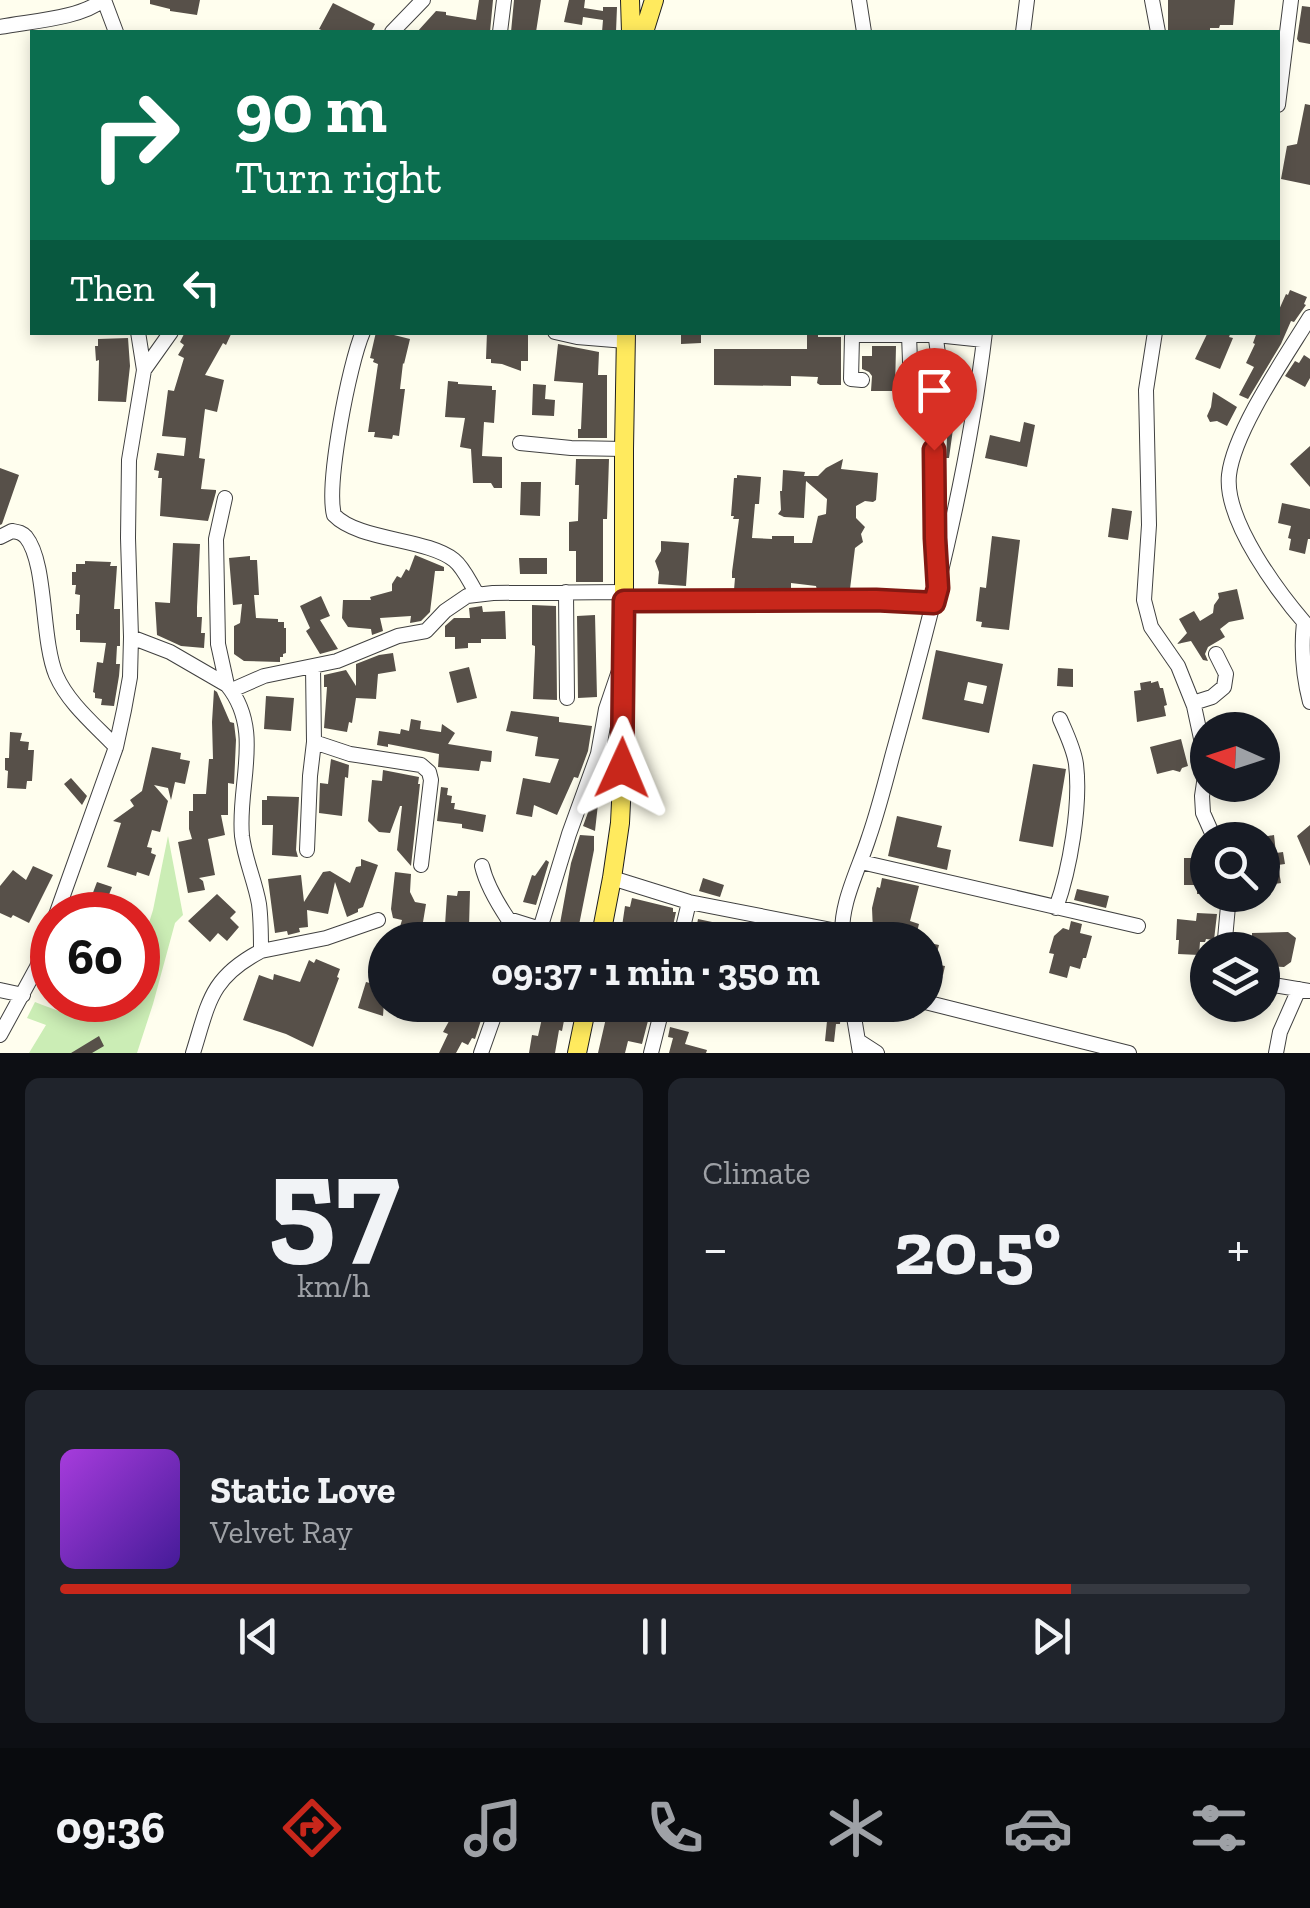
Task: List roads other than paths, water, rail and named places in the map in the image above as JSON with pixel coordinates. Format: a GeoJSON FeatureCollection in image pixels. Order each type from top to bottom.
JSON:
{"type":"FeatureCollection","features":[{"type":"Feature","properties":{"kind":"main road"},"geometry":{"type":"LineString","coordinates":[[630,0],[632,30]]}},
{"type":"Feature","properties":{"kind":"main road"},"geometry":{"type":"LineString","coordinates":[[645,30],[654,0]]}},
{"type":"Feature","properties":{"kind":"main road"},"geometry":{"type":"LineString","coordinates":[[603,922],[620,823],[624,741],[626,337]]}},
{"type":"Feature","properties":{"kind":"main road"},"geometry":{"type":"LineString","coordinates":[[577,1053],[583,1022]]}},
{"type":"Feature","properties":{"kind":"street"},"geometry":{"type":"LineString","coordinates":[[0,27],[79,11],[104,0],[115,30]]}},
{"type":"Feature","properties":{"kind":"street"},"geometry":{"type":"LineString","coordinates":[[394,30],[423,0]]}},
{"type":"Feature","properties":{"kind":"street"},"geometry":{"type":"LineString","coordinates":[[500,30],[504,0]]}},
{"type":"Feature","properties":{"kind":"street"},"geometry":{"type":"LineString","coordinates":[[859,0],[864,30]]}},
{"type":"Feature","properties":{"kind":"street"},"geometry":{"type":"LineString","coordinates":[[1023,30],[1027,0]]}},
{"type":"Feature","properties":{"kind":"street"},"geometry":{"type":"LineString","coordinates":[[1152,0],[1158,30]]}},
{"type":"Feature","properties":{"kind":"street"},"geometry":{"type":"LineString","coordinates":[[1280,90],[1292,0]]}},
{"type":"Feature","properties":{"kind":"street"},"geometry":{"type":"LineString","coordinates":[[1310,318],[1239,441],[1228,478],[1240,527],[1267,572],[1307,625],[1303,677],[1310,702]]}},
{"type":"Feature","properties":{"kind":"street"},"geometry":{"type":"LineString","coordinates":[[64,892],[116,746],[130,678],[130,460],[144,370],[138,335]]}},
{"type":"Feature","properties":{"kind":"street"},"geometry":{"type":"LineString","coordinates":[[144,370],[170,335]]}},
{"type":"Feature","properties":{"kind":"street"},"geometry":{"type":"LineString","coordinates":[[361,335],[341,426],[332,497],[334,515],[348,525],[454,560],[476,594]]}},
{"type":"Feature","properties":{"kind":"street"},"geometry":{"type":"LineString","coordinates":[[568,335],[626,337]]}},
{"type":"Feature","properties":{"kind":"street"},"geometry":{"type":"LineString","coordinates":[[862,380],[851,377],[853,336],[910,335],[911,388]]}},
{"type":"Feature","properties":{"kind":"street"},"geometry":{"type":"LineString","coordinates":[[936,335],[941,375],[934,450],[936,596]]}},
{"type":"Feature","properties":{"kind":"street"},"geometry":{"type":"LineString","coordinates":[[1155,335],[1146,390],[1148,526],[1144,600],[1152,627],[1178,666],[1193,703],[1205,757],[1202,796],[1208,822]]}},
{"type":"Feature","properties":{"kind":"street"},"geometry":{"type":"LineString","coordinates":[[844,922],[936,596],[962,475],[985,336]]}},
{"type":"Feature","properties":{"kind":"street"},"geometry":{"type":"LineString","coordinates":[[520,443],[624,449]]}},
{"type":"Feature","properties":{"kind":"street"},"geometry":{"type":"LineString","coordinates":[[224,498],[216,539],[218,644],[230,688],[246,725],[242,835],[259,905],[261,951]]}},
{"type":"Feature","properties":{"kind":"street"},"geometry":{"type":"LineString","coordinates":[[0,537],[12,531],[26,538],[38,571],[55,674],[72,702],[116,746]]}},
{"type":"Feature","properties":{"kind":"street"},"geometry":{"type":"LineString","coordinates":[[566,592],[567,698]]}},
{"type":"Feature","properties":{"kind":"street"},"geometry":{"type":"LineString","coordinates":[[230,688],[264,676],[338,661],[398,636],[426,632],[445,611],[476,594],[566,592],[876,600],[936,596]]}},
{"type":"Feature","properties":{"kind":"street"},"geometry":{"type":"LineString","coordinates":[[131,636],[170,652],[230,688]]}},
{"type":"Feature","properties":{"kind":"street"},"geometry":{"type":"LineString","coordinates":[[1193,703],[1212,697],[1224,687],[1226,674],[1216,654]]}},
{"type":"Feature","properties":{"kind":"street"},"geometry":{"type":"LineString","coordinates":[[540,922],[598,754],[606,709],[623,659]]}},
{"type":"Feature","properties":{"kind":"street"},"geometry":{"type":"LineString","coordinates":[[307,850],[314,667]]}},
{"type":"Feature","properties":{"kind":"street"},"geometry":{"type":"LineString","coordinates":[[1056,908],[1068,870],[1077,787],[1076,760],[1060,719]]}},
{"type":"Feature","properties":{"kind":"street"},"geometry":{"type":"LineString","coordinates":[[314,742],[350,754],[422,765],[431,780],[421,864]]}},
{"type":"Feature","properties":{"kind":"street"},"geometry":{"type":"LineString","coordinates":[[861,862],[1138,926]]}},
{"type":"Feature","properties":{"kind":"street"},"geometry":{"type":"LineString","coordinates":[[482,866],[485,882],[514,922]]}},
{"type":"Feature","properties":{"kind":"street"},"geometry":{"type":"LineString","coordinates":[[612,878],[689,902],[779,922]]}},
{"type":"Feature","properties":{"kind":"street"},"geometry":{"type":"LineString","coordinates":[[684,922],[689,902]]}},
{"type":"Feature","properties":{"kind":"street"},"geometry":{"type":"LineString","coordinates":[[193,1053],[213,991],[231,969],[261,951],[326,938],[378,920]]}},
{"type":"Feature","properties":{"kind":"street"},"geometry":{"type":"LineString","coordinates":[[0,1034],[30,980]]}},
{"type":"Feature","properties":{"kind":"street"},"geometry":{"type":"LineString","coordinates":[[0,990],[22,995]]}},
{"type":"Feature","properties":{"kind":"street"},"geometry":{"type":"LineString","coordinates":[[1276,1053],[1280,1032],[1304,990]]}},
{"type":"Feature","properties":{"kind":"street"},"geometry":{"type":"LineString","coordinates":[[943,1006],[1129,1053]]}},
{"type":"Feature","properties":{"kind":"street"},"geometry":{"type":"LineString","coordinates":[[480,1053],[492,1022]]}},
{"type":"Feature","properties":{"kind":"street"},"geometry":{"type":"LineString","coordinates":[[651,1053],[659,1022]]}},
{"type":"Feature","properties":{"kind":"street"},"geometry":{"type":"LineString","coordinates":[[855,1022],[860,1048],[877,1053]]}}]}
